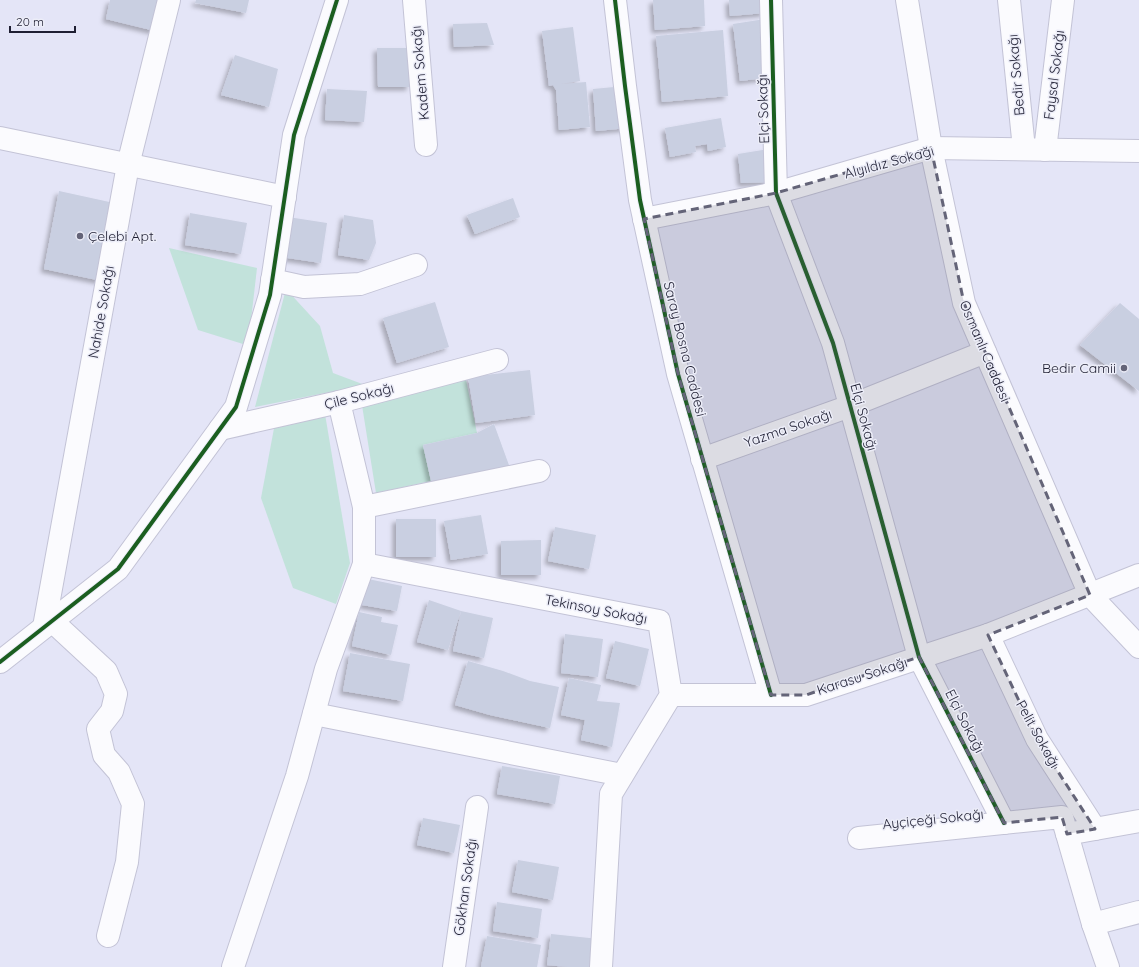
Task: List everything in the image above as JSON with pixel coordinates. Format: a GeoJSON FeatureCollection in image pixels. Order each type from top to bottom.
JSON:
{"type":"FeatureCollection","features":[{"type":"Feature","properties":{"kind":"street","name":"Nahide Sokağı"},"geometry":{"type":"LineString","coordinates":[[48,624],[128,165],[169,0]]}},
{"type":"Feature","properties":{"kind":"street"},"geometry":{"type":"LineString","coordinates":[[0,662],[118,569],[236,406],[270,295],[294,135],[338,0]]}},
{"type":"Feature","properties":{"kind":"street","name":"Kadem Sokağı"},"geometry":{"type":"LineString","coordinates":[[414,0],[426,145]]}},
{"type":"Feature","properties":{"kind":"street","name":"Saray Bosna Caddesi"},"geometry":{"type":"LineString","coordinates":[[616,0],[625,86],[640,200],[678,374],[771,695]]}},
{"type":"Feature","properties":{"kind":"street","name":"Elçi Sokağı"},"geometry":{"type":"LineString","coordinates":[[771,0],[776,193],[833,343],[919,657],[1004,823]]}},
{"type":"Feature","properties":{"kind":"street","name":"Osmanlı Caddesi"},"geometry":{"type":"LineString","coordinates":[[908,0],[931,148],[964,303],[1090,595],[1139,647]]}},
{"type":"Feature","properties":{"kind":"street","name":"Bedir Sokağı"},"geometry":{"type":"LineString","coordinates":[[1009,0],[1024,149]]}},
{"type":"Feature","properties":{"kind":"street","name":"Faysal Sokağı"},"geometry":{"type":"LineString","coordinates":[[1045,150],[1063,0]]}},
{"type":"Feature","properties":{"kind":"street"},"geometry":{"type":"LineString","coordinates":[[0,138],[285,197]]}},
{"type":"Feature","properties":{"kind":"street","name":"Alyıldız Sokağı"},"geometry":{"type":"LineString","coordinates":[[644,219],[776,193],[931,148],[1139,151]]}},
{"type":"Feature","properties":{"kind":"street"},"geometry":{"type":"LineString","coordinates":[[272,280],[304,287],[360,284],[416,265]]}},
{"type":"Feature","properties":{"kind":"street","name":"Yazma Sokağı"},"geometry":{"type":"LineString","coordinates":[[702,459],[850,406],[985,352]]}},
{"type":"Feature","properties":{"kind":"street","name":"Çile Sokağı"},"geometry":{"type":"LineString","coordinates":[[220,429],[339,402],[497,360]]}},
{"type":"Feature","properties":{"kind":"street"},"geometry":{"type":"LineString","coordinates":[[233,967],[297,776],[326,669],[364,564],[364,507],[339,402]]}},
{"type":"Feature","properties":{"kind":"street"},"geometry":{"type":"LineString","coordinates":[[364,507],[539,472]]}},
{"type":"Feature","properties":{"kind":"street","name":"Tekinsoy Sokağı"},"geometry":{"type":"LineString","coordinates":[[364,564],[659,621],[671,695]]}},
{"type":"Feature","properties":{"kind":"street","name":"Karasu Sokağı"},"geometry":{"type":"LineString","coordinates":[[671,695],[806,695],[919,657],[988,636],[1139,575]]}},
{"type":"Feature","properties":{"kind":"street"},"geometry":{"type":"LineString","coordinates":[[48,624],[106,671],[116,694],[112,711],[98,729],[104,755],[119,772],[133,804],[127,862],[108,936]]}},
{"type":"Feature","properties":{"kind":"street","name":"Pelit Sokağı"},"geometry":{"type":"LineString","coordinates":[[988,636],[1037,739],[1095,829]]}},
{"type":"Feature","properties":{"kind":"street"},"geometry":{"type":"LineString","coordinates":[[601,967],[611,794],[671,695]]}},
{"type":"Feature","properties":{"kind":"street"},"geometry":{"type":"LineString","coordinates":[[314,714],[622,776]]}},
{"type":"Feature","properties":{"kind":"street","name":"Gökhan Sokağı"},"geometry":{"type":"LineString","coordinates":[[454,967],[477,807]]}},
{"type":"Feature","properties":{"kind":"street","name":"Ayçiçeği Sokağı"},"geometry":{"type":"LineString","coordinates":[[859,838],[1062,817],[1067,834]]}},
{"type":"Feature","properties":{"kind":"street"},"geometry":{"type":"LineString","coordinates":[[1108,967],[1093,924],[1067,834],[1139,821]]}},
{"type":"Feature","properties":{"kind":"street"},"geometry":{"type":"LineString","coordinates":[[1093,924],[1139,912]]}},
{"type":"Feature","properties":{"kind":"highlighted area"},"geometry":{"type":"Polygon","coordinates":[[[931,148],[964,303],[1090,595],[988,635],[1037,739],[1095,829],[1067,834],[1062,817],[1004,823],[919,657],[806,695],[771,695],[678,374],[644,219],[776,193],[931,148]]]}},
{"type":"Feature","properties":{"kind":"green space"},"geometry":{"type":"Polygon","coordinates":[[[169,248],[257,268],[251,320],[243,344],[198,330],[169,248]]]}},
{"type":"Feature","properties":{"kind":"green space"},"geometry":{"type":"Polygon","coordinates":[[[286,289],[320,326],[333,373],[365,385],[255,407],[286,289]]]}},
{"type":"Feature","properties":{"kind":"green space"},"geometry":{"type":"Polygon","coordinates":[[[465,375],[477,433],[423,445],[431,481],[376,493],[361,399],[465,375]]]}},
{"type":"Feature","properties":{"kind":"green space"},"geometry":{"type":"Polygon","coordinates":[[[325,414],[350,563],[336,604],[293,588],[261,498],[275,423],[325,414]]]}},
{"type":"Feature","properties":{"kind":"building"},"geometry":{"type":"Polygon","coordinates":[[[110,0],[163,0],[155,31],[106,19],[110,0]]]}},
{"type":"Feature","properties":{"kind":"building"},"geometry":{"type":"Polygon","coordinates":[[[196,0],[249,0],[246,13],[195,3],[196,0]]]}},
{"type":"Feature","properties":{"kind":"building"},"geometry":{"type":"Polygon","coordinates":[[[653,0],[704,0],[705,26],[655,30],[653,0]]]}},
{"type":"Feature","properties":{"kind":"building"},"geometry":{"type":"Polygon","coordinates":[[[729,0],[764,0],[765,13],[730,16],[729,0]]]}},
{"type":"Feature","properties":{"kind":"building"},"geometry":{"type":"Polygon","coordinates":[[[765,19],[773,77],[740,81],[733,24],[765,19]]]}},
{"type":"Feature","properties":{"kind":"building"},"geometry":{"type":"Polygon","coordinates":[[[487,23],[494,45],[454,47],[453,24],[487,23]]]}},
{"type":"Feature","properties":{"kind":"building"},"geometry":{"type":"Polygon","coordinates":[[[573,27],[580,81],[561,84],[586,82],[590,127],[559,130],[556,90],[553,85],[549,86],[542,31],[573,27]]]}},
{"type":"Feature","properties":{"kind":"building"},"geometry":{"type":"Polygon","coordinates":[[[723,30],[728,96],[662,102],[656,36],[723,30]]]}},
{"type":"Feature","properties":{"kind":"building"},"geometry":{"type":"Polygon","coordinates":[[[377,48],[409,48],[410,87],[378,87],[377,48]]]}},
{"type":"Feature","properties":{"kind":"building"},"geometry":{"type":"Polygon","coordinates":[[[235,55],[278,69],[269,107],[221,95],[235,55]]]}},
{"type":"Feature","properties":{"kind":"building"},"geometry":{"type":"Polygon","coordinates":[[[625,86],[628,128],[596,131],[593,89],[625,86]]]}},
{"type":"Feature","properties":{"kind":"building"},"geometry":{"type":"Polygon","coordinates":[[[327,89],[367,91],[364,122],[325,120],[327,89]]]}},
{"type":"Feature","properties":{"kind":"building"},"geometry":{"type":"Polygon","coordinates":[[[721,118],[726,147],[708,151],[707,144],[695,146],[696,152],[670,157],[665,128],[721,118]]]}},
{"type":"Feature","properties":{"kind":"building"},"geometry":{"type":"Polygon","coordinates":[[[775,148],[776,182],[741,183],[738,154],[775,148]]]}},
{"type":"Feature","properties":{"kind":"building","name":"Çelebi Apt."},"geometry":{"type":"Polygon","coordinates":[[[59,191],[114,203],[102,281],[44,269],[59,191]]]}},
{"type":"Feature","properties":{"kind":"building"},"geometry":{"type":"Polygon","coordinates":[[[513,198],[520,217],[475,234],[467,215],[513,198]]]}},
{"type":"Feature","properties":{"kind":"building"},"geometry":{"type":"Polygon","coordinates":[[[190,213],[247,223],[241,254],[185,245],[190,213]]]}},
{"type":"Feature","properties":{"kind":"building"},"geometry":{"type":"Polygon","coordinates":[[[344,215],[373,220],[376,243],[369,260],[338,255],[344,215]]]}},
{"type":"Feature","properties":{"kind":"building"},"geometry":{"type":"Polygon","coordinates":[[[288,217],[327,223],[321,263],[281,257],[288,217]]]}},
{"type":"Feature","properties":{"kind":"building"},"geometry":{"type":"Polygon","coordinates":[[[435,302],[449,347],[397,363],[383,318],[435,302]]]}},
{"type":"Feature","properties":{"kind":"building","name":"Bedir Camii"},"geometry":{"type":"Polygon","coordinates":[[[1120,303],[1139,319],[1139,391],[1080,345],[1120,303]]]}},
{"type":"Feature","properties":{"kind":"building"},"geometry":{"type":"Polygon","coordinates":[[[530,370],[535,415],[476,423],[468,377],[530,370]]]}},
{"type":"Feature","properties":{"kind":"building"},"geometry":{"type":"Polygon","coordinates":[[[494,424],[510,468],[431,481],[423,445],[477,433],[494,424]]]}},
{"type":"Feature","properties":{"kind":"building"},"geometry":{"type":"Polygon","coordinates":[[[481,515],[488,554],[451,560],[444,521],[481,515]]]}},
{"type":"Feature","properties":{"kind":"building"},"geometry":{"type":"Polygon","coordinates":[[[396,519],[436,519],[436,557],[396,557],[396,519]]]}},
{"type":"Feature","properties":{"kind":"building"},"geometry":{"type":"Polygon","coordinates":[[[555,527],[596,535],[589,569],[548,561],[555,527]]]}},
{"type":"Feature","properties":{"kind":"building"},"geometry":{"type":"Polygon","coordinates":[[[541,540],[541,575],[501,575],[501,541],[541,540]]]}},
{"type":"Feature","properties":{"kind":"building"},"geometry":{"type":"Polygon","coordinates":[[[368,579],[402,586],[397,611],[362,605],[368,579]]]}},
{"type":"Feature","properties":{"kind":"building"},"geometry":{"type":"Polygon","coordinates":[[[429,600],[461,611],[448,650],[417,642],[429,600]]]}},
{"type":"Feature","properties":{"kind":"building"},"geometry":{"type":"Polygon","coordinates":[[[461,611],[493,618],[484,658],[453,651],[461,611]]]}},
{"type":"Feature","properties":{"kind":"building"},"geometry":{"type":"Polygon","coordinates":[[[359,612],[382,617],[381,622],[398,625],[391,655],[352,646],[359,612]]]}},
{"type":"Feature","properties":{"kind":"building"},"geometry":{"type":"Polygon","coordinates":[[[565,634],[603,639],[598,677],[561,673],[565,634]]]}},
{"type":"Feature","properties":{"kind":"building"},"geometry":{"type":"Polygon","coordinates":[[[615,641],[649,649],[640,686],[606,678],[615,641]]]}},
{"type":"Feature","properties":{"kind":"building"},"geometry":{"type":"Polygon","coordinates":[[[350,653],[410,664],[403,701],[343,691],[350,653]]]}},
{"type":"Feature","properties":{"kind":"building"},"geometry":{"type":"Polygon","coordinates":[[[468,661],[503,671],[530,681],[559,687],[550,728],[490,715],[455,705],[468,661]]]}},
{"type":"Feature","properties":{"kind":"building"},"geometry":{"type":"Polygon","coordinates":[[[569,678],[601,685],[597,701],[620,703],[612,747],[581,740],[585,720],[561,715],[569,678]]]}},
{"type":"Feature","properties":{"kind":"building"},"geometry":{"type":"Polygon","coordinates":[[[502,766],[560,776],[555,804],[497,794],[502,766]]]}},
{"type":"Feature","properties":{"kind":"building"},"geometry":{"type":"Polygon","coordinates":[[[423,818],[460,825],[454,853],[417,845],[423,818]]]}},
{"type":"Feature","properties":{"kind":"building"},"geometry":{"type":"Polygon","coordinates":[[[518,860],[559,867],[553,900],[512,892],[518,860]]]}},
{"type":"Feature","properties":{"kind":"building"},"geometry":{"type":"Polygon","coordinates":[[[497,902],[542,909],[538,938],[493,931],[497,902]]]}},
{"type":"Feature","properties":{"kind":"building"},"geometry":{"type":"Polygon","coordinates":[[[551,934],[599,939],[596,967],[547,965],[551,934]]]}},
{"type":"Feature","properties":{"kind":"building"},"geometry":{"type":"Polygon","coordinates":[[[487,936],[541,945],[537,967],[481,967],[487,936]]]}},
{"type":"Feature","properties":{"kind":"cycle path"},"geometry":{"type":"LineString","coordinates":[[0,662],[118,569],[236,407],[270,295],[294,135],[337,0]]}},
{"type":"Feature","properties":{"kind":"cycle path"},"geometry":{"type":"LineString","coordinates":[[615,0],[640,200],[678,374],[771,695]]}},
{"type":"Feature","properties":{"kind":"cycle path"},"geometry":{"type":"LineString","coordinates":[[771,0],[776,193],[833,343],[919,657],[1004,823]]}},
{"type":"Feature","properties":{"kind":"place","name":"Çelebi Apt."},"geometry":{"type":"Point","coordinates":[80,236]}},
{"type":"Feature","properties":{"kind":"place","name":"Bedir Camii"},"geometry":{"type":"Point","coordinates":[1124,368]}}]}
